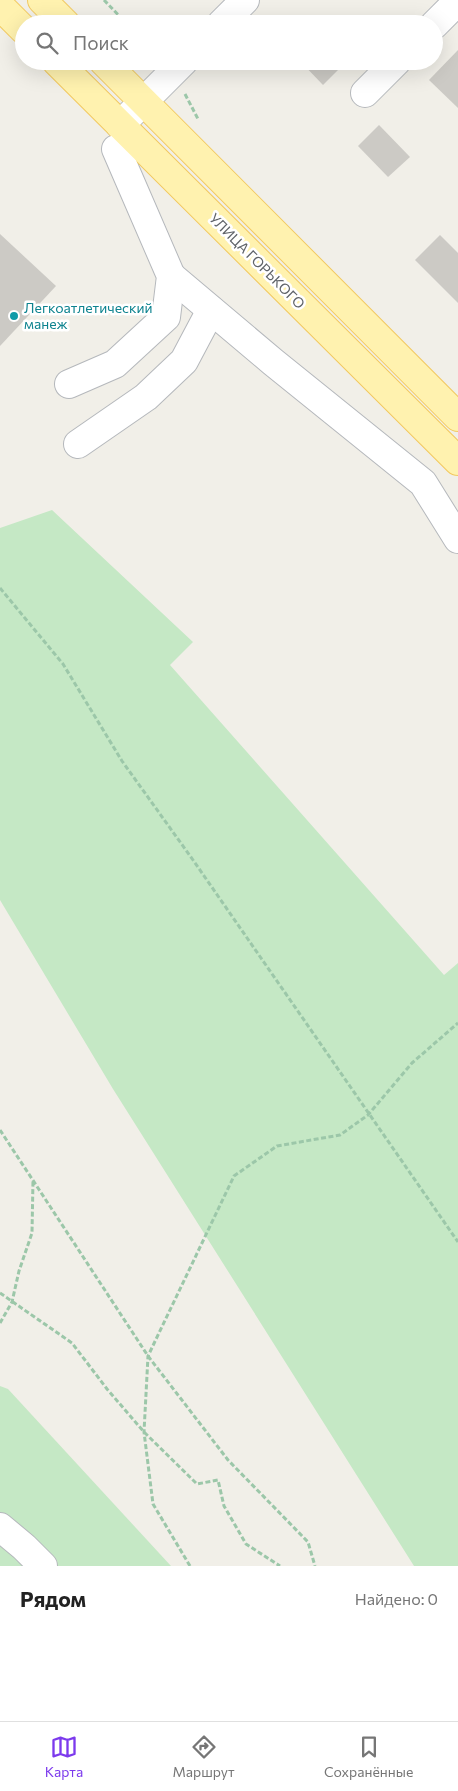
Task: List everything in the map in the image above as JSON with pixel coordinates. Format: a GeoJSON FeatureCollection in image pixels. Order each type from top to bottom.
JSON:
{"type":"FeatureCollection","features":[{"type":"Feature","properties":{"kind":"main road"},"geometry":{"type":"LineString","coordinates":[[42,0],[57,15]]}},
{"type":"Feature","properties":{"kind":"main road"},"geometry":{"type":"LineString","coordinates":[[0,6],[15,21]]}},
{"type":"Feature","properties":{"kind":"main road","name":"УЛИЦА ГОРЬКОГО"},"geometry":{"type":"LineString","coordinates":[[63,70],[118,137],[458,461]]}},
{"type":"Feature","properties":{"kind":"main road"},"geometry":{"type":"LineString","coordinates":[[112,70],[458,417]]}},
{"type":"Feature","properties":{"kind":"street"},"geometry":{"type":"LineString","coordinates":[[231,15],[245,0]]}},
{"type":"Feature","properties":{"kind":"street"},"geometry":{"type":"LineString","coordinates":[[443,16],[458,1]]}},
{"type":"Feature","properties":{"kind":"street"},"geometry":{"type":"LineString","coordinates":[[69,384],[115,364],[166,317],[171,276],[118,137],[143,102],[175,70]]}},
{"type":"Feature","properties":{"kind":"street"},"geometry":{"type":"LineString","coordinates":[[365,93],[388,70]]}},
{"type":"Feature","properties":{"kind":"street"},"geometry":{"type":"LineString","coordinates":[[171,276],[423,483],[458,540]]}},
{"type":"Feature","properties":{"kind":"street"},"geometry":{"type":"LineString","coordinates":[[78,444],[146,397],[184,361],[211,310]]}},
{"type":"Feature","properties":{"kind":"street"},"geometry":{"type":"LineString","coordinates":[[0,1527],[43,1566]]}},
{"type":"Feature","properties":{"kind":"path"},"geometry":{"type":"LineString","coordinates":[[104,0],[118,15]]}},
{"type":"Feature","properties":{"kind":"path"},"geometry":{"type":"LineString","coordinates":[[0,588],[63,664],[122,761],[193,860],[368,1115],[458,1242]]}},
{"type":"Feature","properties":{"kind":"path"},"geometry":{"type":"LineString","coordinates":[[190,1566],[153,1504],[144,1432],[148,1356],[234,1176],[278,1146],[340,1135],[368,1115],[412,1063],[458,1023]]}},
{"type":"Feature","properties":{"kind":"path"},"geometry":{"type":"LineString","coordinates":[[0,1130],[148,1356],[228,1460],[308,1542],[315,1566]]}},
{"type":"Feature","properties":{"kind":"path"},"geometry":{"type":"LineString","coordinates":[[0,1323],[12,1302],[32,1233],[33,1180]]}},
{"type":"Feature","properties":{"kind":"path"},"geometry":{"type":"LineString","coordinates":[[0,1293],[72,1343],[107,1389],[144,1432],[197,1484],[218,1480],[224,1506],[246,1544],[280,1566]]}},
{"type":"Feature","properties":{"kind":"green space"},"geometry":{"type":"Polygon","coordinates":[[[52,510],[193,642],[170,665],[444,975],[458,963],[458,1566],[414,1566],[113,1089],[0,900],[0,528],[52,510]]]}},
{"type":"Feature","properties":{"kind":"green space"},"geometry":{"type":"Polygon","coordinates":[[[0,1386],[8,1389],[171,1566],[0,1566],[0,1386]]]}},
{"type":"Feature","properties":{"kind":"building"},"geometry":{"type":"Polygon","coordinates":[[[458,50],[458,108],[429,80],[439,70],[443,70],[443,66],[458,50]]]}},
{"type":"Feature","properties":{"kind":"building"},"geometry":{"type":"Polygon","coordinates":[[[309,70],[338,70],[323,85],[309,70]]]}},
{"type":"Feature","properties":{"kind":"building"},"geometry":{"type":"Polygon","coordinates":[[[379,125],[410,157],[388,177],[358,146],[379,125]]]}},
{"type":"Feature","properties":{"kind":"building","name":"Легкоатлетический манеж"},"geometry":{"type":"Polygon","coordinates":[[[0,234],[56,286],[0,346],[0,234]]]}},
{"type":"Feature","properties":{"kind":"building"},"geometry":{"type":"Polygon","coordinates":[[[440,235],[458,253],[458,303],[415,260],[440,235]]]}},
{"type":"Feature","properties":{"kind":"place","name":"Легкоатлетический манеж"},"geometry":{"type":"Point","coordinates":[14,316]}}]}
